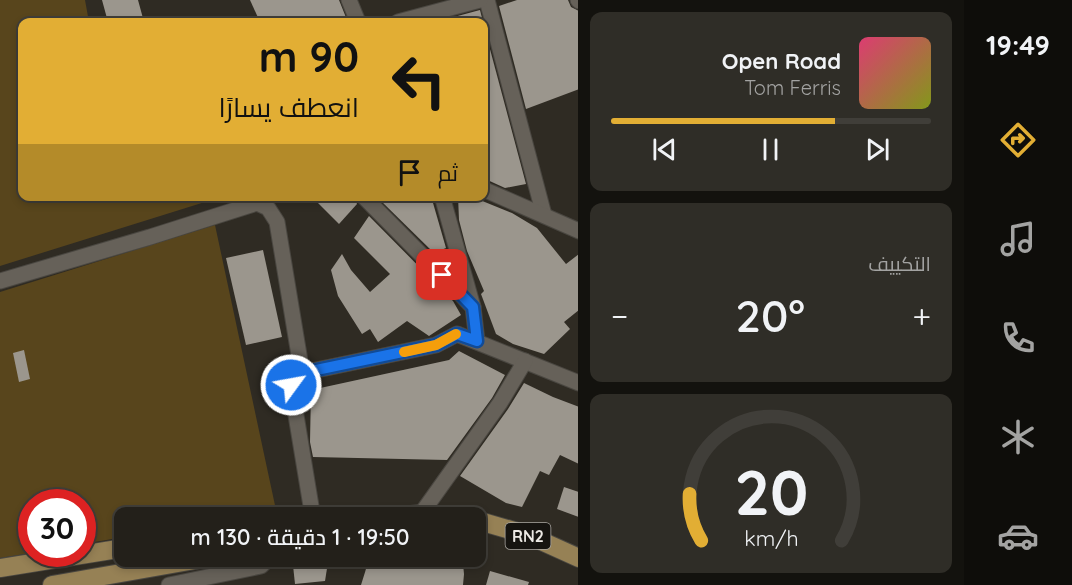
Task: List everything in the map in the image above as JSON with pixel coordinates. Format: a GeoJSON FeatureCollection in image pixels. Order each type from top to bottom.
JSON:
{"type":"FeatureCollection","features":[{"type":"Feature","properties":{"kind":"main road","name":"RN2"},"geometry":{"type":"LineString","coordinates":[[486,523],[528,535],[578,558]]}},
{"type":"Feature","properties":{"kind":"main road"},"geometry":{"type":"LineString","coordinates":[[0,568],[114,550]]}},
{"type":"Feature","properties":{"kind":"main road"},"geometry":{"type":"LineString","coordinates":[[52,585],[155,567]]}},
{"type":"Feature","properties":{"kind":"street"},"geometry":{"type":"LineString","coordinates":[[349,0],[356,18]]}},
{"type":"Feature","properties":{"kind":"street"},"geometry":{"type":"LineString","coordinates":[[487,0],[544,215]]}},
{"type":"Feature","properties":{"kind":"street"},"geometry":{"type":"LineString","coordinates":[[412,18],[470,1]]}},
{"type":"Feature","properties":{"kind":"street"},"geometry":{"type":"LineString","coordinates":[[488,191],[578,231]]}},
{"type":"Feature","properties":{"kind":"street"},"geometry":{"type":"LineString","coordinates":[[368,201],[473,307]]}},
{"type":"Feature","properties":{"kind":"street"},"geometry":{"type":"LineString","coordinates":[[443,201],[473,307],[477,341]]}},
{"type":"Feature","properties":{"kind":"street"},"geometry":{"type":"LineString","coordinates":[[0,281],[150,237],[256,202],[268,208],[277,222],[302,373]]}},
{"type":"Feature","properties":{"kind":"street"},"geometry":{"type":"LineString","coordinates":[[311,507],[291,385],[302,373],[436,345],[457,334],[578,383]]}},
{"type":"Feature","properties":{"kind":"street"},"geometry":{"type":"LineString","coordinates":[[426,507],[500,403],[525,361]]}},
{"type":"Feature","properties":{"kind":"street"},"geometry":{"type":"LineString","coordinates":[[169,585],[256,567]]}},
{"type":"Feature","properties":{"kind":"shaded area"},"geometry":{"type":"Polygon","coordinates":[[[0,0],[85,0],[88,18],[18,18],[18,201],[208,201],[0,266],[0,0]]]}},
{"type":"Feature","properties":{"kind":"shaded area"},"geometry":{"type":"Polygon","coordinates":[[[215,225],[275,507],[114,507],[114,539],[96,542],[96,489],[18,489],[18,555],[0,558],[0,292],[215,225]]]}},
{"type":"Feature","properties":{"kind":"building"},"geometry":{"type":"Polygon","coordinates":[[[102,0],[138,0],[143,18],[107,18],[102,0]]]}},
{"type":"Feature","properties":{"kind":"building"},"geometry":{"type":"Polygon","coordinates":[[[250,0],[339,0],[346,18],[258,18],[250,0]]]}},
{"type":"Feature","properties":{"kind":"building"},"geometry":{"type":"Polygon","coordinates":[[[517,0],[568,0],[571,7],[578,10],[578,89],[526,109],[499,6],[517,0]]]}},
{"type":"Feature","properties":{"kind":"building"},"geometry":{"type":"Polygon","coordinates":[[[480,10],[482,18],[450,18],[480,10]]]}},
{"type":"Feature","properties":{"kind":"building"},"geometry":{"type":"Polygon","coordinates":[[[488,42],[526,184],[505,188],[488,180],[488,42]]]}},
{"type":"Feature","properties":{"kind":"building"},"geometry":{"type":"Polygon","coordinates":[[[316,201],[356,201],[357,204],[339,224],[316,201]]]}},
{"type":"Feature","properties":{"kind":"building"},"geometry":{"type":"Polygon","coordinates":[[[381,201],[432,201],[446,248],[434,253],[381,201]]]}},
{"type":"Feature","properties":{"kind":"building"},"geometry":{"type":"Polygon","coordinates":[[[458,201],[482,201],[512,213],[537,228],[566,264],[578,255],[578,311],[564,322],[570,329],[544,354],[513,344],[496,334],[481,294],[484,291],[467,251],[459,220],[458,201]]]}},
{"type":"Feature","properties":{"kind":"building"},"geometry":{"type":"Polygon","coordinates":[[[369,216],[453,301],[461,315],[429,336],[407,321],[378,342],[370,329],[362,334],[338,296],[331,270],[342,254],[351,270],[370,292],[390,274],[354,238],[369,216]]]}},
{"type":"Feature","properties":{"kind":"building"},"geometry":{"type":"Polygon","coordinates":[[[263,250],[282,337],[246,345],[226,258],[263,250]]]}},
{"type":"Feature","properties":{"kind":"building"},"geometry":{"type":"Polygon","coordinates":[[[24,350],[30,379],[19,382],[13,353],[24,350]]]}},
{"type":"Feature","properties":{"kind":"building"},"geometry":{"type":"Polygon","coordinates":[[[459,351],[505,375],[492,398],[447,460],[313,457],[310,442],[311,390],[449,360],[459,351]]]}},
{"type":"Feature","properties":{"kind":"building"},"geometry":{"type":"Polygon","coordinates":[[[524,383],[578,407],[578,464],[560,455],[549,475],[540,471],[522,507],[506,503],[460,476],[524,383]]]}},
{"type":"Feature","properties":{"kind":"building"},"geometry":{"type":"Polygon","coordinates":[[[564,487],[578,492],[578,517],[557,509],[564,487]]]}},
{"type":"Feature","properties":{"kind":"building"},"geometry":{"type":"Polygon","coordinates":[[[293,567],[327,567],[325,581],[295,584],[293,567]]]}},
{"type":"Feature","properties":{"kind":"building"},"geometry":{"type":"Polygon","coordinates":[[[367,567],[463,567],[463,585],[361,585],[367,567]]]}},
{"type":"Feature","properties":{"kind":"building"},"geometry":{"type":"Polygon","coordinates":[[[490,571],[529,582],[528,585],[486,585],[490,571]]]}},
{"type":"Feature","properties":{"kind":"slow traffic"},"geometry":{"type":"LineString","coordinates":[[404,352],[436,345],[456,334]]}},
{"type":"Feature","properties":{"kind":"route"},"geometry":{"type":"LineString","coordinates":[[291,385],[302,373],[436,345],[457,334],[477,341],[473,307],[442,275]]}}]}
